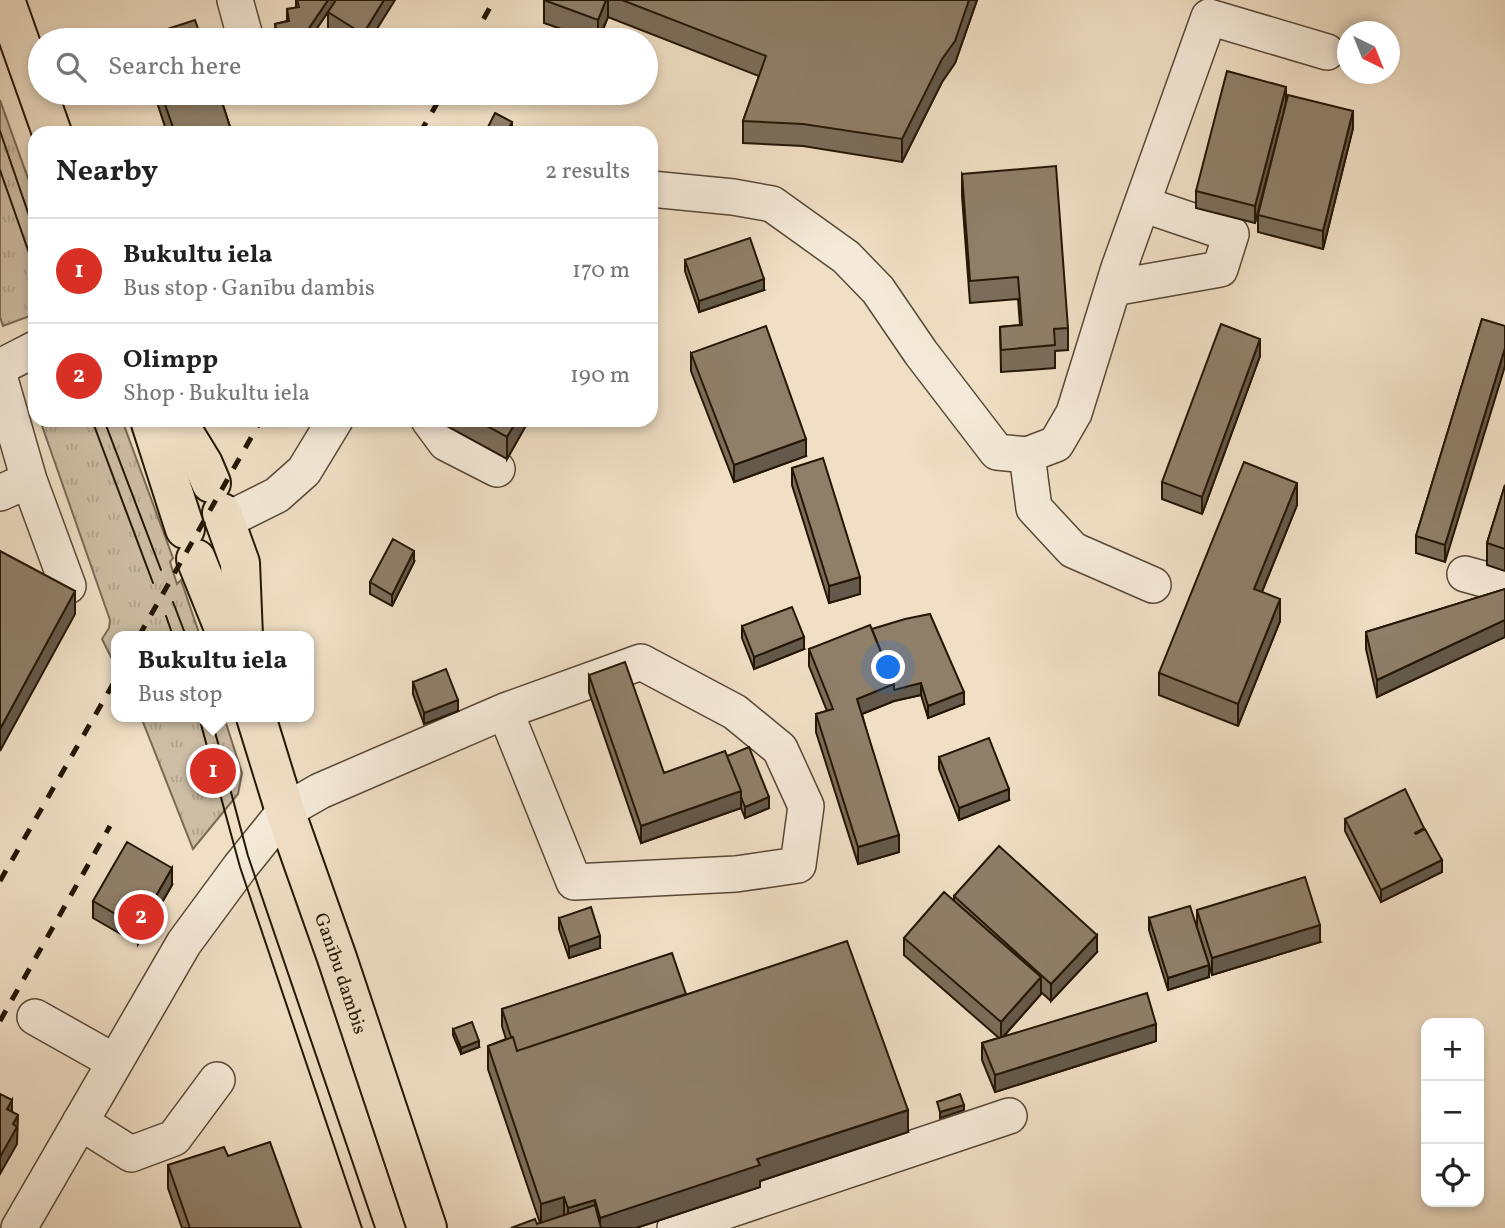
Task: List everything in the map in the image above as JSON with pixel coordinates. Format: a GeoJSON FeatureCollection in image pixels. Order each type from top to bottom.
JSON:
{"type":"FeatureCollection","features":[{"type":"Feature","properties":{"kind":"main road"},"geometry":{"type":"LineString","coordinates":[[5,0],[28,65]]}},
{"type":"Feature","properties":{"kind":"main road"},"geometry":{"type":"LineString","coordinates":[[42,105],[50,126]]}},
{"type":"Feature","properties":{"kind":"main road"},"geometry":{"type":"LineString","coordinates":[[152,427],[190,544],[225,631]]}},
{"type":"Feature","properties":{"kind":"main road"},"geometry":{"type":"LineString","coordinates":[[180,427],[203,464],[240,563],[243,631]]}},
{"type":"Feature","properties":{"kind":"main road","name":"Ganību dambis"},"geometry":{"type":"LineString","coordinates":[[258,722],[285,811],[427,1228]]}},
{"type":"Feature","properties":{"kind":"street"},"geometry":{"type":"LineString","coordinates":[[235,0],[243,28]]}},
{"type":"Feature","properties":{"kind":"street"},"geometry":{"type":"LineString","coordinates":[[658,190],[772,204],[846,257],[878,290],[921,353],[997,452],[1027,455],[1056,444],[1074,413],[1113,288],[1209,17],[1327,52]]}},
{"type":"Feature","properties":{"kind":"street"},"geometry":{"type":"LineString","coordinates":[[1113,288],[1220,268],[1231,234],[1142,204]]}},
{"type":"Feature","properties":{"kind":"street"},"geometry":{"type":"LineString","coordinates":[[0,367],[28,353]]}},
{"type":"Feature","properties":{"kind":"street"},"geometry":{"type":"LineString","coordinates":[[0,379],[14,486],[68,586]]}},
{"type":"Feature","properties":{"kind":"street"},"geometry":{"type":"LineString","coordinates":[[219,505],[277,495],[304,471],[331,427]]}},
{"type":"Feature","properties":{"kind":"street"},"geometry":{"type":"LineString","coordinates":[[434,427],[446,443],[497,469]]}},
{"type":"Feature","properties":{"kind":"street"},"geometry":{"type":"LineString","coordinates":[[1027,455],[1034,508],[1073,550],[1153,584]]}},
{"type":"Feature","properties":{"kind":"street"},"geometry":{"type":"LineString","coordinates":[[1465,574],[1505,585]]}},
{"type":"Feature","properties":{"kind":"street"},"geometry":{"type":"LineString","coordinates":[[19,1228],[184,943],[285,811],[320,791],[505,711],[641,662],[734,712],[780,749],[806,806],[798,864],[736,874],[574,882],[505,711]]}},
{"type":"Feature","properties":{"kind":"street"},"geometry":{"type":"LineString","coordinates":[[35,1017],[115,1062]]}},
{"type":"Feature","properties":{"kind":"street"},"geometry":{"type":"LineString","coordinates":[[80,1122],[131,1154],[174,1138],[217,1080]]}},
{"type":"Feature","properties":{"kind":"street"},"geometry":{"type":"LineString","coordinates":[[676,1228],[1009,1116]]}},
{"type":"Feature","properties":{"kind":"green space"},"geometry":{"type":"Polygon","coordinates":[[[0,100],[28,178],[28,317],[3,326],[0,317],[0,100]]]}},
{"type":"Feature","properties":{"kind":"green space"},"geometry":{"type":"Polygon","coordinates":[[[42,427],[125,427],[173,558],[170,562],[177,584],[181,580],[198,631],[111,631],[111,657],[102,639],[109,628],[110,620],[42,427]]]}},
{"type":"Feature","properties":{"kind":"green space"},"geometry":{"type":"Polygon","coordinates":[[[143,722],[226,722],[242,773],[238,794],[193,849],[143,722]]]}},
{"type":"Feature","properties":{"kind":"building"},"geometry":{"type":"Polygon","coordinates":[[[297,0],[328,0],[309,28],[276,28],[275,24],[289,21],[287,9],[299,7],[297,0]]]}},
{"type":"Feature","properties":{"kind":"building"},"geometry":{"type":"Polygon","coordinates":[[[336,0],[384,0],[367,28],[353,28],[328,12],[336,0]]]}},
{"type":"Feature","properties":{"kind":"building"},"geometry":{"type":"Polygon","coordinates":[[[544,0],[606,0],[598,20],[544,0]]]}},
{"type":"Feature","properties":{"kind":"building"},"geometry":{"type":"Polygon","coordinates":[[[622,0],[969,0],[955,41],[942,59],[902,139],[803,124],[743,121],[766,56],[622,0]]]}},
{"type":"Feature","properties":{"kind":"building"},"geometry":{"type":"Polygon","coordinates":[[[195,20],[198,28],[171,28],[195,20]]]}},
{"type":"Feature","properties":{"kind":"building"},"geometry":{"type":"Polygon","coordinates":[[[1227,71],[1286,87],[1255,206],[1196,191],[1227,71]]]}},
{"type":"Feature","properties":{"kind":"building"},"geometry":{"type":"Polygon","coordinates":[[[1288,95],[1353,111],[1323,231],[1258,215],[1288,95]]]}},
{"type":"Feature","properties":{"kind":"building"},"geometry":{"type":"Polygon","coordinates":[[[165,105],[223,105],[230,126],[173,126],[165,105]]]}},
{"type":"Feature","properties":{"kind":"building"},"geometry":{"type":"Polygon","coordinates":[[[495,113],[512,122],[510,126],[488,126],[495,113]]]}},
{"type":"Feature","properties":{"kind":"building"},"geometry":{"type":"Polygon","coordinates":[[[1056,166],[1068,328],[1054,329],[1055,345],[1001,350],[1000,327],[1022,325],[1018,277],[970,281],[962,174],[1056,166]]]}},
{"type":"Feature","properties":{"kind":"building"},"geometry":{"type":"Polygon","coordinates":[[[750,238],[764,279],[699,301],[685,260],[750,238]]]}},
{"type":"Feature","properties":{"kind":"building"},"geometry":{"type":"Polygon","coordinates":[[[1482,319],[1505,326],[1505,348],[1445,545],[1416,536],[1482,319]]]}},
{"type":"Feature","properties":{"kind":"building"},"geometry":{"type":"Polygon","coordinates":[[[1221,324],[1260,339],[1202,497],[1162,482],[1221,324]]]}},
{"type":"Feature","properties":{"kind":"building"},"geometry":{"type":"Polygon","coordinates":[[[766,326],[806,439],[734,465],[691,353],[766,326]]]}},
{"type":"Feature","properties":{"kind":"building"},"geometry":{"type":"Polygon","coordinates":[[[489,427],[513,427],[507,437],[489,427]]]}},
{"type":"Feature","properties":{"kind":"building"},"geometry":{"type":"Polygon","coordinates":[[[823,458],[860,577],[829,586],[792,468],[823,458]]]}},
{"type":"Feature","properties":{"kind":"building"},"geometry":{"type":"Polygon","coordinates":[[[1244,462],[1297,483],[1254,589],[1280,599],[1238,704],[1159,673],[1244,462]]]}},
{"type":"Feature","properties":{"kind":"building"},"geometry":{"type":"Polygon","coordinates":[[[1505,485],[1505,549],[1487,543],[1505,485]]]}},
{"type":"Feature","properties":{"kind":"building"},"geometry":{"type":"Polygon","coordinates":[[[393,539],[414,551],[392,595],[370,582],[393,539]]]}},
{"type":"Feature","properties":{"kind":"building"},"geometry":{"type":"Polygon","coordinates":[[[0,551],[75,591],[0,729],[0,551]]]}},
{"type":"Feature","properties":{"kind":"building"},"geometry":{"type":"Polygon","coordinates":[[[1505,589],[1505,620],[1377,680],[1366,632],[1505,589]]]}},
{"type":"Feature","properties":{"kind":"building"},"geometry":{"type":"Polygon","coordinates":[[[792,607],[804,637],[754,657],[742,626],[792,607]]]}},
{"type":"Feature","properties":{"kind":"building"},"geometry":{"type":"Polygon","coordinates":[[[930,614],[964,692],[928,706],[921,683],[894,690],[872,629],[930,614]]]}},
{"type":"Feature","properties":{"kind":"building"},"geometry":{"type":"Polygon","coordinates":[[[870,625],[894,684],[857,699],[899,835],[858,847],[816,714],[833,709],[809,649],[870,625]]]}},
{"type":"Feature","properties":{"kind":"building"},"geometry":{"type":"Polygon","coordinates":[[[625,662],[664,773],[725,751],[741,791],[641,826],[589,675],[625,662]]]}},
{"type":"Feature","properties":{"kind":"building"},"geometry":{"type":"Polygon","coordinates":[[[446,669],[458,700],[424,713],[413,682],[446,669]]]}},
{"type":"Feature","properties":{"kind":"building"},"geometry":{"type":"Polygon","coordinates":[[[989,738],[1009,789],[959,808],[939,757],[989,738]]]}},
{"type":"Feature","properties":{"kind":"building"},"geometry":{"type":"Polygon","coordinates":[[[749,747],[769,797],[745,807],[727,756],[749,747]]]}},
{"type":"Feature","properties":{"kind":"building"},"geometry":{"type":"Polygon","coordinates":[[[1405,789],[1424,828],[1415,833],[1425,829],[1442,860],[1381,890],[1345,819],[1405,789]]]}},
{"type":"Feature","properties":{"kind":"building"},"geometry":{"type":"Polygon","coordinates":[[[127,842],[172,868],[138,927],[93,901],[127,842]]]}},
{"type":"Feature","properties":{"kind":"building"},"geometry":{"type":"Polygon","coordinates":[[[999,846],[1097,935],[1051,984],[954,896],[999,846]]]}},
{"type":"Feature","properties":{"kind":"building"},"geometry":{"type":"Polygon","coordinates":[[[1305,877],[1320,925],[1212,958],[1197,910],[1305,877]]]}},
{"type":"Feature","properties":{"kind":"building"},"geometry":{"type":"Polygon","coordinates":[[[944,892],[1041,977],[1001,1022],[904,938],[944,892]]]}},
{"type":"Feature","properties":{"kind":"building"},"geometry":{"type":"Polygon","coordinates":[[[1190,906],[1209,965],[1168,978],[1149,918],[1190,906]]]}},
{"type":"Feature","properties":{"kind":"building"},"geometry":{"type":"Polygon","coordinates":[[[591,907],[600,936],[569,947],[559,918],[591,907]]]}},
{"type":"Feature","properties":{"kind":"building"},"geometry":{"type":"Polygon","coordinates":[[[847,941],[908,1110],[757,1159],[760,1165],[600,1218],[595,1200],[568,1208],[564,1197],[541,1204],[488,1046],[513,1037],[517,1051],[847,941]]]}},
{"type":"Feature","properties":{"kind":"building"},"geometry":{"type":"Polygon","coordinates":[[[672,953],[686,994],[517,1051],[502,1009],[672,953]]]}},
{"type":"Feature","properties":{"kind":"building"},"geometry":{"type":"Polygon","coordinates":[[[1147,993],[1156,1024],[995,1075],[982,1043],[1147,993]]]}},
{"type":"Feature","properties":{"kind":"building"},"geometry":{"type":"Polygon","coordinates":[[[472,1022],[479,1041],[461,1048],[453,1029],[472,1022]]]}},
{"type":"Feature","properties":{"kind":"building"},"geometry":{"type":"Polygon","coordinates":[[[0,1094],[12,1100],[7,1109],[18,1115],[13,1124],[17,1127],[0,1157],[0,1094]]]}},
{"type":"Feature","properties":{"kind":"building"},"geometry":{"type":"Polygon","coordinates":[[[960,1094],[964,1105],[940,1112],[937,1102],[960,1094]]]}},
{"type":"Feature","properties":{"kind":"building"},"geometry":{"type":"Polygon","coordinates":[[[270,1142],[301,1228],[190,1228],[168,1165],[224,1147],[228,1156],[270,1142]]]}},
{"type":"Feature","properties":{"kind":"building"},"geometry":{"type":"Polygon","coordinates":[[[595,1205],[601,1228],[511,1228],[535,1219],[537,1224],[595,1205]]]}},
{"type":"Feature","properties":{"kind":"tram line"},"geometry":{"type":"LineString","coordinates":[[0,131],[28,213]]}},
{"type":"Feature","properties":{"kind":"tram line"},"geometry":{"type":"LineString","coordinates":[[0,170],[28,250]]}},
{"type":"Feature","properties":{"kind":"tram line"},"geometry":{"type":"LineString","coordinates":[[95,427],[153,583]]}},
{"type":"Feature","properties":{"kind":"tram line"},"geometry":{"type":"LineString","coordinates":[[107,427],[161,570]]}},
{"type":"Feature","properties":{"kind":"tram line"},"geometry":{"type":"LineString","coordinates":[[173,602],[184,631]]}},
{"type":"Feature","properties":{"kind":"tram line"},"geometry":{"type":"LineString","coordinates":[[166,616],[171,631]]}},
{"type":"Feature","properties":{"kind":"tram line"},"geometry":{"type":"LineString","coordinates":[[200,722],[240,867],[362,1228]]}},
{"type":"Feature","properties":{"kind":"tram line"},"geometry":{"type":"LineString","coordinates":[[212,722],[248,856],[375,1228]]}},
{"type":"Feature","properties":{"kind":"railway"},"geometry":{"type":"LineString","coordinates":[[479,28],[494,0]]}},
{"type":"Feature","properties":{"kind":"railway"},"geometry":{"type":"LineString","coordinates":[[424,126],[436,105]]}},
{"type":"Feature","properties":{"kind":"railway"},"geometry":{"type":"LineString","coordinates":[[142,631],[257,427]]}},
{"type":"Feature","properties":{"kind":"railway"},"geometry":{"type":"LineString","coordinates":[[0,881],[111,687]]}},
{"type":"Feature","properties":{"kind":"railway"},"geometry":{"type":"LineString","coordinates":[[0,1021],[110,826]]}},
{"type":"Feature","properties":{"kind":"place","name":"Bukultu iela"},"geometry":{"type":"Point","coordinates":[213,771]}},
{"type":"Feature","properties":{"kind":"place","name":"Olimpp"},"geometry":{"type":"Point","coordinates":[141,917]}}]}
